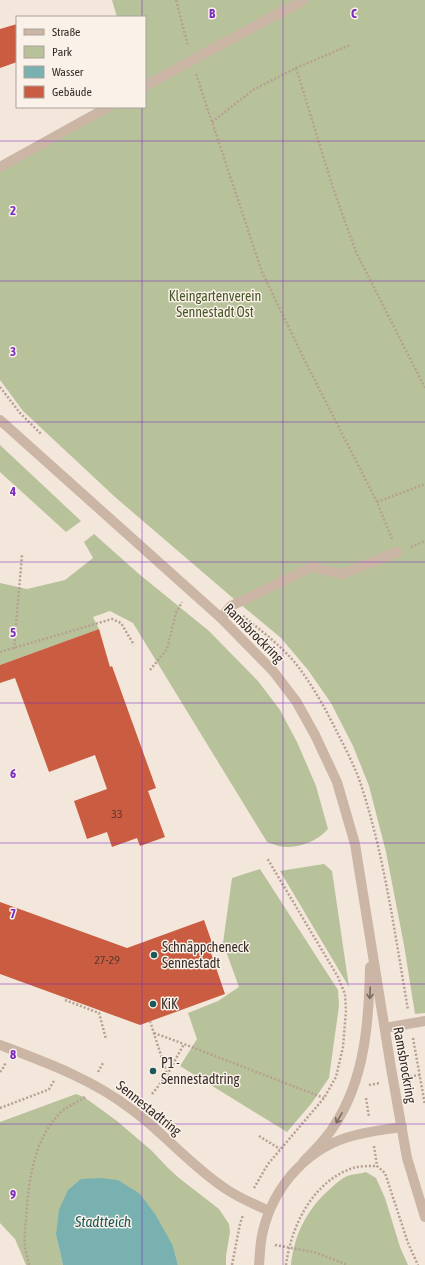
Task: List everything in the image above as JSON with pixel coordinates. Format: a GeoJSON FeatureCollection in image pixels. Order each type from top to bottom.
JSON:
{"type":"FeatureCollection","features":[{"type":"Feature","properties":{"kind":"street"},"geometry":{"type":"LineString","coordinates":[[146,85],[304,0]]}},
{"type":"Feature","properties":{"kind":"street"},"geometry":{"type":"LineString","coordinates":[[0,167],[106,108]]}},
{"type":"Feature","properties":{"kind":"street","name":"Ramsbrockring"},"geometry":{"type":"LineString","coordinates":[[0,420],[189,591],[221,618],[273,671],[296,701],[318,742],[337,782],[355,844],[402,1127],[408,1158],[425,1217]]}},
{"type":"Feature","properties":{"kind":"street"},"geometry":{"type":"LineString","coordinates":[[221,618],[230,606],[312,567],[342,574],[397,552]]}},
{"type":"Feature","properties":{"kind":"street","name":"Ramsbrockring"},"geometry":{"type":"LineString","coordinates":[[304,1161],[324,1141],[337,1122],[350,1096],[358,1072],[363,1050],[370,998],[371,940]]}},
{"type":"Feature","properties":{"kind":"street"},"geometry":{"type":"LineString","coordinates":[[385,1028],[425,1022]]}},
{"type":"Feature","properties":{"kind":"street","name":"Sennestadtring"},"geometry":{"type":"LineString","coordinates":[[0,1045],[61,1069],[92,1084],[118,1100],[132,1109],[212,1179],[248,1201],[269,1211]]}},
{"type":"Feature","properties":{"kind":"street"},"geometry":{"type":"LineString","coordinates":[[259,1265],[260,1242],[269,1211],[278,1192],[285,1182],[304,1161],[322,1148],[337,1141],[356,1135],[402,1127]]}},
{"type":"Feature","properties":{"kind":"path"},"geometry":{"type":"LineString","coordinates":[[176,0],[192,60],[262,272],[307,365],[377,502],[397,552]]}},
{"type":"Feature","properties":{"kind":"path"},"geometry":{"type":"LineString","coordinates":[[212,122],[253,90],[296,68],[350,45]]}},
{"type":"Feature","properties":{"kind":"path"},"geometry":{"type":"LineString","coordinates":[[296,68],[333,188],[356,252],[425,388]]}},
{"type":"Feature","properties":{"kind":"path"},"geometry":{"type":"LineString","coordinates":[[0,387],[20,413],[44,437]]}},
{"type":"Feature","properties":{"kind":"path"},"geometry":{"type":"LineString","coordinates":[[377,502],[425,484]]}},
{"type":"Feature","properties":{"kind":"path"},"geometry":{"type":"LineString","coordinates":[[14,649],[22,555]]}},
{"type":"Feature","properties":{"kind":"path"},"geometry":{"type":"LineString","coordinates":[[150,670],[167,649],[176,613],[189,591]]}},
{"type":"Feature","properties":{"kind":"path"},"geometry":{"type":"LineString","coordinates":[[0,652],[112,619],[121,623],[134,645]]}},
{"type":"Feature","properties":{"kind":"path"},"geometry":{"type":"LineString","coordinates":[[232,1265],[240,1224],[256,1182],[280,1149],[324,1098],[336,1077],[344,1047],[346,1011],[345,994],[338,977],[267,858]]}},
{"type":"Feature","properties":{"kind":"path"},"geometry":{"type":"LineString","coordinates":[[65,1000],[99,1013],[106,1039]]}},
{"type":"Feature","properties":{"kind":"path"},"geometry":{"type":"LineString","coordinates":[[150,1021],[167,1075]]}},
{"type":"Feature","properties":{"kind":"path"},"geometry":{"type":"LineString","coordinates":[[154,1033],[324,1098]]}},
{"type":"Feature","properties":{"kind":"path"},"geometry":{"type":"LineString","coordinates":[[152,1094],[167,1075],[184,1044]]}},
{"type":"Feature","properties":{"kind":"path"},"geometry":{"type":"LineString","coordinates":[[0,1108],[45,1091],[49,1088],[61,1069]]}},
{"type":"Feature","properties":{"kind":"path"},"geometry":{"type":"LineString","coordinates":[[420,1075],[425,1105]]}},
{"type":"Feature","properties":{"kind":"path"},"geometry":{"type":"LineString","coordinates":[[29,1265],[25,1247],[27,1208],[30,1178],[36,1154],[46,1133],[60,1114],[73,1104],[82,1100],[86,1096],[92,1084]]}},
{"type":"Feature","properties":{"kind":"path"},"geometry":{"type":"LineString","coordinates":[[259,1136],[280,1149]]}},
{"type":"Feature","properties":{"kind":"path"},"geometry":{"type":"LineString","coordinates":[[286,1265],[288,1248],[300,1218],[317,1192],[327,1182],[341,1173],[354,1168],[377,1166],[385,1173],[408,1243],[418,1265]]}},
{"type":"Feature","properties":{"kind":"path"},"geometry":{"type":"LineString","coordinates":[[260,1242],[314,1252],[348,1265]]}},
{"type":"Feature","properties":{"kind":"green space","name":"Kleingartenverein Sennestadt Ost"},"geometry":{"type":"Polygon","coordinates":[[[112,0],[425,0],[425,1013],[415,1014],[404,945],[386,852],[369,786],[353,746],[331,703],[308,670],[281,638],[115,497],[23,411],[0,380],[0,171],[114,108],[146,108],[146,16],[117,16],[112,0]]]}},
{"type":"Feature","properties":{"kind":"green space"},"geometry":{"type":"Polygon","coordinates":[[[0,445],[81,521],[66,532],[0,472],[0,445]]]}},
{"type":"Feature","properties":{"kind":"green space"},"geometry":{"type":"Polygon","coordinates":[[[94,534],[139,574],[209,631],[258,681],[280,710],[297,742],[316,786],[328,829],[319,837],[309,842],[292,847],[267,842],[133,623],[110,611],[93,617],[99,629],[0,665],[0,583],[27,589],[65,580],[93,558],[84,542],[94,534]]]}},
{"type":"Feature","properties":{"kind":"green space"},"geometry":{"type":"Polygon","coordinates":[[[324,864],[332,871],[349,987],[280,871],[324,864]]]}},
{"type":"Feature","properties":{"kind":"green space"},"geometry":{"type":"Polygon","coordinates":[[[260,869],[338,990],[339,1006],[329,1078],[311,1104],[287,1132],[180,1066],[197,1039],[188,1013],[218,1001],[239,987],[223,943],[232,878],[260,869]]]}},
{"type":"Feature","properties":{"kind":"green space"},"geometry":{"type":"Polygon","coordinates":[[[76,1094],[84,1097],[117,1121],[152,1151],[179,1178],[219,1209],[229,1224],[230,1232],[226,1265],[178,1265],[173,1246],[56,1235],[63,1265],[26,1265],[15,1239],[0,1223],[0,1122],[76,1094]]]}},
{"type":"Feature","properties":{"kind":"green space"},"geometry":{"type":"Polygon","coordinates":[[[366,1172],[376,1178],[385,1198],[400,1247],[408,1265],[291,1265],[295,1243],[303,1223],[315,1205],[332,1187],[347,1176],[366,1172]]]}},
{"type":"Feature","properties":{"kind":"water","name":"Stadtteich"},"geometry":{"type":"Polygon","coordinates":[[[99,1178],[118,1180],[140,1194],[155,1214],[173,1246],[178,1265],[63,1265],[56,1235],[59,1210],[68,1190],[81,1179],[99,1178]]]}},
{"type":"Feature","properties":{"kind":"building"},"geometry":{"type":"Polygon","coordinates":[[[16,24],[16,62],[0,68],[0,29],[16,24]]]}},
{"type":"Feature","properties":{"kind":"building"},"geometry":{"type":"Polygon","coordinates":[[[99,629],[110,667],[112,666],[156,788],[148,791],[165,837],[140,846],[137,838],[112,847],[107,832],[87,839],[74,801],[107,789],[95,755],[49,772],[15,678],[0,683],[0,665],[99,629]]]}},
{"type":"Feature","properties":{"kind":"building"},"geometry":{"type":"Polygon","coordinates":[[[0,902],[127,948],[204,920],[215,951],[211,953],[225,994],[140,1025],[0,974],[0,902]]]}},
{"type":"Feature","properties":{"kind":"place","name":"Schnäppcheneck Sennestadt"},"geometry":{"type":"Point","coordinates":[154,955]}},
{"type":"Feature","properties":{"kind":"place","name":"KiK"},"geometry":{"type":"Point","coordinates":[153,1004]}},
{"type":"Feature","properties":{"kind":"place","name":"P1 - Sennestadtring"},"geometry":{"type":"Point","coordinates":[153,1071]}}]}
